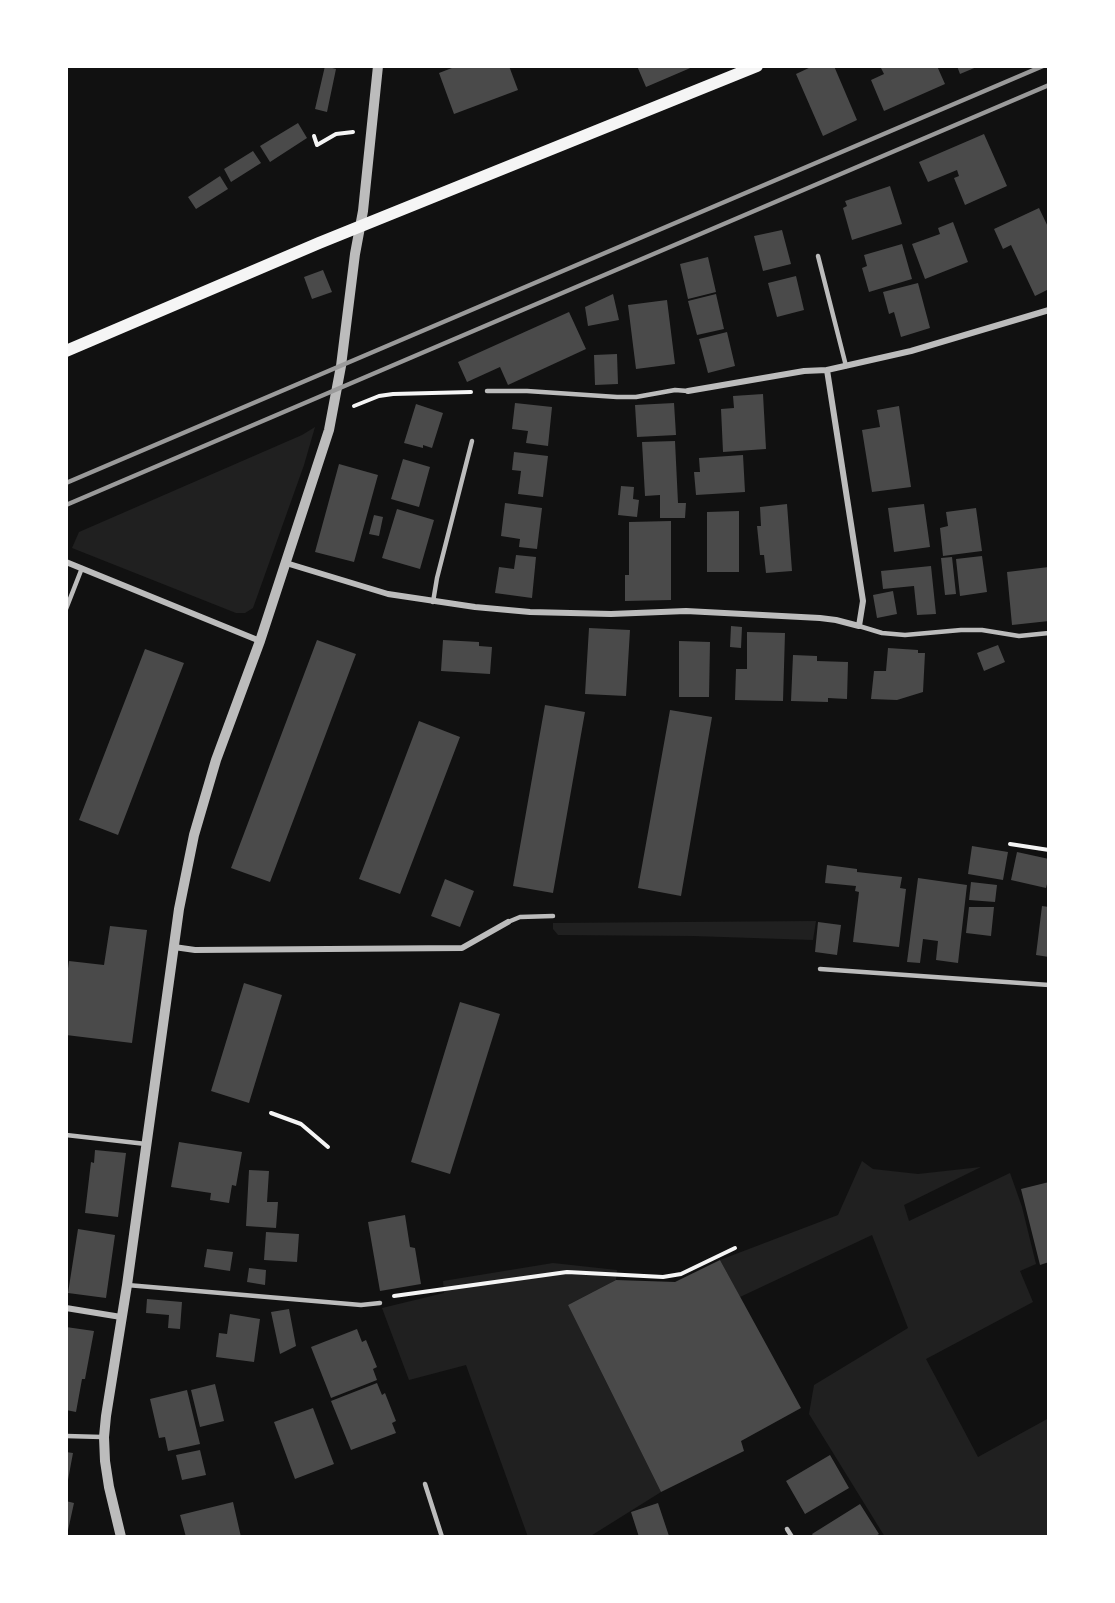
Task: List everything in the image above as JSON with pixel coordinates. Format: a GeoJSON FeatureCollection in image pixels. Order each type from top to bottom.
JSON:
{"type":"FeatureCollection","features":[{"type":"Feature","properties":{"kind":"main road"},"geometry":{"type":"LineString","coordinates":[[66,351],[358,228],[757,66]]}},
{"type":"Feature","properties":{"kind":"street"},"geometry":{"type":"LineString","coordinates":[[121,1537],[109,1487],[104,1437],[179,909],[194,835],[216,760],[260,641],[319,466],[333,414],[358,228],[368,176],[378,66]]}},
{"type":"Feature","properties":{"kind":"street"},"geometry":{"type":"LineString","coordinates":[[688,391],[846,366],[911,351],[1049,309]]}},
{"type":"Feature","properties":{"kind":"street"},"geometry":{"type":"LineString","coordinates":[[286,562],[363,588],[433,602],[530,612],[611,614],[686,610],[820,618],[859,626],[863,601],[827,370]]}},
{"type":"Feature","properties":{"kind":"street"},"geometry":{"type":"LineString","coordinates":[[66,562],[260,641]]}},
{"type":"Feature","properties":{"kind":"street"},"geometry":{"type":"LineString","coordinates":[[174,947],[195,950],[462,948],[508,922]]}},
{"type":"Feature","properties":{"kind":"street"},"geometry":{"type":"LineString","coordinates":[[66,1308],[121,1317]]}},
{"type":"Feature","properties":{"kind":"lane"},"geometry":{"type":"LineString","coordinates":[[818,256],[846,366]]}},
{"type":"Feature","properties":{"kind":"lane"},"geometry":{"type":"LineString","coordinates":[[487,391],[636,397],[675,390],[688,391]]}},
{"type":"Feature","properties":{"kind":"lane"},"geometry":{"type":"LineString","coordinates":[[433,602],[436,578],[472,441]]}},
{"type":"Feature","properties":{"kind":"lane"},"geometry":{"type":"LineString","coordinates":[[66,609],[82,568]]}},
{"type":"Feature","properties":{"kind":"lane"},"geometry":{"type":"LineString","coordinates":[[859,626],[882,633],[905,635],[961,630],[982,630],[1019,636],[1049,633]]}},
{"type":"Feature","properties":{"kind":"lane"},"geometry":{"type":"LineString","coordinates":[[508,922],[520,917],[554,916]]}},
{"type":"Feature","properties":{"kind":"lane"},"geometry":{"type":"LineString","coordinates":[[820,969],[1049,985]]}},
{"type":"Feature","properties":{"kind":"lane"},"geometry":{"type":"LineString","coordinates":[[66,1135],[146,1144]]}},
{"type":"Feature","properties":{"kind":"lane"},"geometry":{"type":"LineString","coordinates":[[127,1286],[361,1305],[380,1303]]}},
{"type":"Feature","properties":{"kind":"lane"},"geometry":{"type":"LineString","coordinates":[[66,1436],[104,1437]]}},
{"type":"Feature","properties":{"kind":"lane"},"geometry":{"type":"LineString","coordinates":[[425,1484],[442,1537]]}},
{"type":"Feature","properties":{"kind":"lane"},"geometry":{"type":"LineString","coordinates":[[787,1529],[792,1537]]}},
{"type":"Feature","properties":{"kind":"path"},"geometry":{"type":"LineString","coordinates":[[314,136],[317,145],[336,134],[354,132]]}},
{"type":"Feature","properties":{"kind":"path"},"geometry":{"type":"LineString","coordinates":[[333,414],[379,396],[487,391]]}},
{"type":"Feature","properties":{"kind":"path"},"geometry":{"type":"LineString","coordinates":[[1010,844],[1049,849]]}},
{"type":"Feature","properties":{"kind":"path"},"geometry":{"type":"LineString","coordinates":[[271,1113],[301,1124],[328,1147]]}},
{"type":"Feature","properties":{"kind":"path"},"geometry":{"type":"LineString","coordinates":[[380,1303],[394,1296],[567,1272],[663,1277],[681,1274],[735,1248]]}},
{"type":"Feature","properties":{"kind":"shaded area"},"geometry":{"type":"Polygon","coordinates":[[[315,427],[304,465],[253,608],[245,613],[236,613],[72,548],[79,532],[302,435],[315,427]]]}},
{"type":"Feature","properties":{"kind":"shaded area"},"geometry":{"type":"Polygon","coordinates":[[[816,921],[813,940],[558,935],[553,929],[553,923],[816,921]]]}},
{"type":"Feature","properties":{"kind":"shaded area"},"geometry":{"type":"Polygon","coordinates":[[[862,1161],[873,1169],[918,1174],[981,1167],[904,1205],[909,1221],[1010,1173],[1022,1207],[1036,1264],[1020,1271],[1033,1302],[926,1359],[978,1457],[1049,1418],[1049,1537],[885,1537],[809,1414],[814,1385],[908,1328],[872,1235],[740,1297],[720,1260],[838,1215],[862,1161]]]}},
{"type":"Feature","properties":{"kind":"shaded area"},"geometry":{"type":"Polygon","coordinates":[[[553,1263],[617,1270],[616,1280],[568,1305],[661,1492],[589,1537],[528,1537],[466,1365],[409,1380],[382,1308],[444,1293],[443,1281],[553,1263]]]}},
{"type":"Feature","properties":{"kind":"building"},"geometry":{"type":"Polygon","coordinates":[[[325,66],[336,69],[327,112],[315,109],[325,66]]]}},
{"type":"Feature","properties":{"kind":"building"},"geometry":{"type":"Polygon","coordinates":[[[457,66],[509,66],[518,90],[454,114],[439,73],[457,66]]]}},
{"type":"Feature","properties":{"kind":"building"},"geometry":{"type":"Polygon","coordinates":[[[637,66],[695,66],[646,87],[637,66]]]}},
{"type":"Feature","properties":{"kind":"building"},"geometry":{"type":"Polygon","coordinates":[[[813,66],[834,66],[857,120],[823,136],[796,74],[813,66]]]}},
{"type":"Feature","properties":{"kind":"building"},"geometry":{"type":"Polygon","coordinates":[[[880,66],[937,66],[945,84],[884,111],[871,80],[884,74],[880,66]]]}},
{"type":"Feature","properties":{"kind":"building"},"geometry":{"type":"Polygon","coordinates":[[[957,66],[979,66],[960,74],[957,66]]]}},
{"type":"Feature","properties":{"kind":"building"},"geometry":{"type":"Polygon","coordinates":[[[298,123],[307,138],[270,162],[260,146],[298,123]]]}},
{"type":"Feature","properties":{"kind":"building"},"geometry":{"type":"Polygon","coordinates":[[[984,134],[1007,186],[965,205],[954,178],[959,176],[957,170],[928,182],[919,162],[984,134]]]}},
{"type":"Feature","properties":{"kind":"building"},"geometry":{"type":"Polygon","coordinates":[[[253,151],[261,163],[231,182],[224,169],[253,151]]]}},
{"type":"Feature","properties":{"kind":"building"},"geometry":{"type":"Polygon","coordinates":[[[220,176],[228,189],[196,209],[188,197],[220,176]]]}},
{"type":"Feature","properties":{"kind":"building"},"geometry":{"type":"Polygon","coordinates":[[[890,186],[902,224],[852,240],[843,208],[847,206],[845,201],[890,186]]]}},
{"type":"Feature","properties":{"kind":"building"},"geometry":{"type":"Polygon","coordinates":[[[1039,208],[1049,229],[1049,289],[1035,296],[1011,245],[1003,249],[994,229],[1039,208]]]}},
{"type":"Feature","properties":{"kind":"building"},"geometry":{"type":"Polygon","coordinates":[[[953,222],[968,262],[925,279],[912,244],[940,234],[938,228],[953,222]]]}},
{"type":"Feature","properties":{"kind":"building"},"geometry":{"type":"Polygon","coordinates":[[[782,230],[791,264],[763,271],[754,236],[782,230]]]}},
{"type":"Feature","properties":{"kind":"building"},"geometry":{"type":"Polygon","coordinates":[[[902,244],[912,279],[869,292],[862,268],[867,266],[864,255],[902,244]]]}},
{"type":"Feature","properties":{"kind":"building"},"geometry":{"type":"Polygon","coordinates":[[[708,257],[716,292],[688,299],[680,264],[708,257]]]}},
{"type":"Feature","properties":{"kind":"building"},"geometry":{"type":"Polygon","coordinates":[[[323,270],[332,292],[312,299],[304,277],[323,270]]]}},
{"type":"Feature","properties":{"kind":"building"},"geometry":{"type":"Polygon","coordinates":[[[796,276],[804,310],[777,317],[768,283],[796,276]]]}},
{"type":"Feature","properties":{"kind":"building"},"geometry":{"type":"Polygon","coordinates":[[[918,283],[930,328],[901,337],[894,312],[889,314],[883,292],[918,283]]]}},
{"type":"Feature","properties":{"kind":"building"},"geometry":{"type":"Polygon","coordinates":[[[613,294],[619,320],[588,326],[585,307],[613,294]]]}},
{"type":"Feature","properties":{"kind":"building"},"geometry":{"type":"Polygon","coordinates":[[[716,294],[724,329],[697,335],[688,301],[716,294]]]}},
{"type":"Feature","properties":{"kind":"building"},"geometry":{"type":"Polygon","coordinates":[[[667,300],[675,364],[636,369],[628,305],[667,300]]]}},
{"type":"Feature","properties":{"kind":"building"},"geometry":{"type":"Polygon","coordinates":[[[569,312],[586,349],[508,385],[500,367],[467,382],[458,362],[569,312]]]}},
{"type":"Feature","properties":{"kind":"building"},"geometry":{"type":"Polygon","coordinates":[[[727,332],[735,366],[708,373],[699,339],[727,332]]]}},
{"type":"Feature","properties":{"kind":"building"},"geometry":{"type":"Polygon","coordinates":[[[617,354],[618,384],[595,385],[594,355],[617,354]]]}},
{"type":"Feature","properties":{"kind":"building"},"geometry":{"type":"Polygon","coordinates":[[[763,394],[766,449],[723,452],[721,409],[734,408],[733,396],[763,394]]]}},
{"type":"Feature","properties":{"kind":"building"},"geometry":{"type":"Polygon","coordinates":[[[515,403],[552,407],[548,446],[526,443],[528,431],[512,429],[515,403]]]}},
{"type":"Feature","properties":{"kind":"building"},"geometry":{"type":"Polygon","coordinates":[[[674,403],[676,435],[637,437],[635,405],[674,403]]]}},
{"type":"Feature","properties":{"kind":"building"},"geometry":{"type":"Polygon","coordinates":[[[416,404],[443,413],[432,448],[404,443],[416,404]]]}},
{"type":"Feature","properties":{"kind":"building"},"geometry":{"type":"Polygon","coordinates":[[[899,406],[911,487],[872,492],[862,430],[880,427],[877,410],[899,406]]]}},
{"type":"Feature","properties":{"kind":"building"},"geometry":{"type":"Polygon","coordinates":[[[675,441],[678,503],[686,503],[685,518],[660,518],[660,495],[645,496],[642,442],[675,441]]]}},
{"type":"Feature","properties":{"kind":"building"},"geometry":{"type":"Polygon","coordinates":[[[514,452],[548,456],[543,497],[518,494],[521,471],[512,470],[514,452]]]}},
{"type":"Feature","properties":{"kind":"building"},"geometry":{"type":"Polygon","coordinates":[[[743,455],[745,492],[696,495],[694,472],[700,472],[699,458],[743,455]]]}},
{"type":"Feature","properties":{"kind":"building"},"geometry":{"type":"Polygon","coordinates":[[[403,459],[430,467],[419,507],[391,499],[403,459]]]}},
{"type":"Feature","properties":{"kind":"building"},"geometry":{"type":"Polygon","coordinates":[[[339,464],[378,475],[354,562],[315,552],[339,464]]]}},
{"type":"Feature","properties":{"kind":"building"},"geometry":{"type":"Polygon","coordinates":[[[621,486],[634,487],[633,499],[639,500],[637,517],[618,515],[621,486]]]}},
{"type":"Feature","properties":{"kind":"building"},"geometry":{"type":"Polygon","coordinates":[[[505,503],[542,508],[537,549],[519,547],[520,539],[501,536],[505,503]]]}},
{"type":"Feature","properties":{"kind":"building"},"geometry":{"type":"Polygon","coordinates":[[[787,504],[792,571],[766,573],[764,555],[760,555],[757,526],[761,526],[760,507],[787,504]]]}},
{"type":"Feature","properties":{"kind":"building"},"geometry":{"type":"Polygon","coordinates":[[[924,504],[930,547],[894,552],[888,508],[924,504]]]}},
{"type":"Feature","properties":{"kind":"building"},"geometry":{"type":"Polygon","coordinates":[[[976,508],[982,551],[943,556],[940,528],[948,526],[946,512],[976,508]]]}},
{"type":"Feature","properties":{"kind":"building"},"geometry":{"type":"Polygon","coordinates":[[[397,509],[434,520],[420,569],[382,558],[397,509]]]}},
{"type":"Feature","properties":{"kind":"building"},"geometry":{"type":"Polygon","coordinates":[[[739,511],[739,572],[707,572],[707,512],[739,511]]]}},
{"type":"Feature","properties":{"kind":"building"},"geometry":{"type":"Polygon","coordinates":[[[374,515],[383,517],[379,536],[369,534],[374,515]]]}},
{"type":"Feature","properties":{"kind":"building"},"geometry":{"type":"Polygon","coordinates":[[[671,521],[671,600],[625,601],[625,575],[629,575],[629,522],[671,521]]]}},
{"type":"Feature","properties":{"kind":"building"},"geometry":{"type":"Polygon","coordinates":[[[516,555],[536,557],[532,598],[495,593],[499,567],[514,569],[516,555]]]}},
{"type":"Feature","properties":{"kind":"building"},"geometry":{"type":"Polygon","coordinates":[[[982,556],[987,592],[960,596],[956,559],[982,556]]]}},
{"type":"Feature","properties":{"kind":"building"},"geometry":{"type":"Polygon","coordinates":[[[952,557],[956,594],[945,595],[941,558],[952,557]]]}},
{"type":"Feature","properties":{"kind":"building"},"geometry":{"type":"Polygon","coordinates":[[[931,566],[936,614],[917,615],[914,586],[883,589],[881,571],[931,566]]]}},
{"type":"Feature","properties":{"kind":"building"},"geometry":{"type":"Polygon","coordinates":[[[1049,567],[1049,621],[1012,625],[1007,572],[1049,567]]]}},
{"type":"Feature","properties":{"kind":"building"},"geometry":{"type":"Polygon","coordinates":[[[893,591],[897,614],[877,618],[873,595],[893,591]]]}},
{"type":"Feature","properties":{"kind":"building"},"geometry":{"type":"Polygon","coordinates":[[[731,626],[742,627],[741,648],[730,647],[731,626]]]}},
{"type":"Feature","properties":{"kind":"building"},"geometry":{"type":"Polygon","coordinates":[[[589,628],[630,630],[626,696],[585,694],[589,628]]]}},
{"type":"Feature","properties":{"kind":"building"},"geometry":{"type":"Polygon","coordinates":[[[747,632],[785,633],[783,701],[735,700],[736,669],[747,669],[747,632]]]}},
{"type":"Feature","properties":{"kind":"building"},"geometry":{"type":"Polygon","coordinates":[[[317,640],[356,654],[270,882],[231,868],[317,640]]]}},
{"type":"Feature","properties":{"kind":"building"},"geometry":{"type":"Polygon","coordinates":[[[443,640],[479,642],[479,646],[492,647],[490,674],[441,671],[443,640]]]}},
{"type":"Feature","properties":{"kind":"building"},"geometry":{"type":"Polygon","coordinates":[[[679,641],[710,642],[709,697],[679,697],[679,641]]]}},
{"type":"Feature","properties":{"kind":"building"},"geometry":{"type":"Polygon","coordinates":[[[998,645],[1005,662],[984,671],[977,653],[998,645]]]}},
{"type":"Feature","properties":{"kind":"building"},"geometry":{"type":"Polygon","coordinates":[[[888,648],[918,650],[918,653],[925,653],[923,692],[897,700],[871,699],[874,671],[886,671],[888,648]]]}},
{"type":"Feature","properties":{"kind":"building"},"geometry":{"type":"Polygon","coordinates":[[[145,649],[184,663],[118,835],[79,820],[145,649]]]}},
{"type":"Feature","properties":{"kind":"building"},"geometry":{"type":"Polygon","coordinates":[[[793,655],[817,656],[817,661],[848,662],[847,699],[828,698],[828,702],[791,701],[793,655]]]}},
{"type":"Feature","properties":{"kind":"building"},"geometry":{"type":"Polygon","coordinates":[[[545,705],[585,712],[553,893],[513,886],[545,705]]]}},
{"type":"Feature","properties":{"kind":"building"},"geometry":{"type":"Polygon","coordinates":[[[670,710],[712,717],[681,896],[638,888],[670,710]]]}},
{"type":"Feature","properties":{"kind":"building"},"geometry":{"type":"Polygon","coordinates":[[[419,721],[460,737],[400,894],[359,879],[419,721]]]}},
{"type":"Feature","properties":{"kind":"building"},"geometry":{"type":"Polygon","coordinates":[[[972,846],[1008,852],[1003,880],[968,874],[972,846]]]}},
{"type":"Feature","properties":{"kind":"building"},"geometry":{"type":"Polygon","coordinates":[[[1017,852],[1049,859],[1046,888],[1011,880],[1017,852]]]}},
{"type":"Feature","properties":{"kind":"building"},"geometry":{"type":"Polygon","coordinates":[[[827,865],[857,869],[857,872],[902,877],[900,888],[906,889],[899,947],[853,942],[859,892],[855,891],[856,886],[825,883],[827,865]]]}},
{"type":"Feature","properties":{"kind":"building"},"geometry":{"type":"Polygon","coordinates":[[[918,878],[967,885],[958,963],[936,960],[938,941],[923,939],[920,963],[907,962],[918,878]]]}},
{"type":"Feature","properties":{"kind":"building"},"geometry":{"type":"Polygon","coordinates":[[[445,879],[474,891],[460,927],[431,916],[445,879]]]}},
{"type":"Feature","properties":{"kind":"building"},"geometry":{"type":"Polygon","coordinates":[[[971,882],[997,885],[995,902],[969,900],[971,882]]]}},
{"type":"Feature","properties":{"kind":"building"},"geometry":{"type":"Polygon","coordinates":[[[1042,906],[1049,907],[1049,957],[1036,955],[1042,906]]]}},
{"type":"Feature","properties":{"kind":"building"},"geometry":{"type":"Polygon","coordinates":[[[969,907],[994,907],[991,936],[966,933],[969,907]]]}},
{"type":"Feature","properties":{"kind":"building"},"geometry":{"type":"Polygon","coordinates":[[[818,922],[841,925],[837,955],[815,952],[818,922]]]}},
{"type":"Feature","properties":{"kind":"building"},"geometry":{"type":"Polygon","coordinates":[[[110,926],[147,930],[132,1043],[66,1035],[66,984],[69,961],[104,965],[110,926]]]}},
{"type":"Feature","properties":{"kind":"building"},"geometry":{"type":"Polygon","coordinates":[[[244,983],[282,995],[249,1103],[211,1091],[244,983]]]}},
{"type":"Feature","properties":{"kind":"building"},"geometry":{"type":"Polygon","coordinates":[[[460,1002],[500,1014],[450,1174],[411,1162],[460,1002]]]}},
{"type":"Feature","properties":{"kind":"building"},"geometry":{"type":"Polygon","coordinates":[[[179,1142],[242,1152],[236,1186],[232,1185],[229,1203],[210,1200],[211,1193],[171,1187],[179,1142]]]}},
{"type":"Feature","properties":{"kind":"building"},"geometry":{"type":"Polygon","coordinates":[[[95,1150],[126,1153],[118,1217],[85,1213],[91,1162],[94,1163],[95,1150]]]}},
{"type":"Feature","properties":{"kind":"building"},"geometry":{"type":"Polygon","coordinates":[[[249,1170],[269,1171],[267,1202],[278,1202],[276,1228],[246,1226],[249,1170]]]}},
{"type":"Feature","properties":{"kind":"building"},"geometry":{"type":"Polygon","coordinates":[[[1049,1182],[1049,1262],[1040,1265],[1021,1189],[1049,1182]]]}},
{"type":"Feature","properties":{"kind":"building"},"geometry":{"type":"Polygon","coordinates":[[[405,1215],[410,1247],[415,1248],[421,1284],[380,1291],[368,1222],[405,1215]]]}},
{"type":"Feature","properties":{"kind":"building"},"geometry":{"type":"Polygon","coordinates":[[[78,1229],[115,1235],[106,1298],[68,1293],[78,1229]]]}},
{"type":"Feature","properties":{"kind":"building"},"geometry":{"type":"Polygon","coordinates":[[[266,1232],[299,1234],[297,1262],[264,1260],[266,1232]]]}},
{"type":"Feature","properties":{"kind":"building"},"geometry":{"type":"Polygon","coordinates":[[[207,1249],[233,1252],[230,1271],[204,1267],[207,1249]]]}},
{"type":"Feature","properties":{"kind":"building"},"geometry":{"type":"Polygon","coordinates":[[[720,1260],[801,1408],[741,1441],[744,1451],[661,1492],[568,1305],[616,1280],[675,1282],[720,1260]]]}},
{"type":"Feature","properties":{"kind":"building"},"geometry":{"type":"Polygon","coordinates":[[[249,1268],[266,1270],[265,1285],[247,1282],[249,1268]]]}},
{"type":"Feature","properties":{"kind":"building"},"geometry":{"type":"Polygon","coordinates":[[[147,1299],[182,1302],[180,1329],[168,1328],[169,1315],[146,1313],[147,1299]]]}},
{"type":"Feature","properties":{"kind":"building"},"geometry":{"type":"Polygon","coordinates":[[[289,1309],[296,1346],[280,1354],[271,1312],[289,1309]]]}},
{"type":"Feature","properties":{"kind":"building"},"geometry":{"type":"Polygon","coordinates":[[[230,1314],[260,1319],[254,1362],[216,1357],[219,1333],[227,1334],[230,1314]]]}},
{"type":"Feature","properties":{"kind":"building"},"geometry":{"type":"Polygon","coordinates":[[[66,1327],[94,1331],[76,1412],[66,1410],[66,1327]]]}},
{"type":"Feature","properties":{"kind":"building"},"geometry":{"type":"Polygon","coordinates":[[[357,1329],[362,1342],[366,1340],[377,1367],[373,1369],[377,1380],[331,1398],[311,1347],[357,1329]]]}},
{"type":"Feature","properties":{"kind":"building"},"geometry":{"type":"Polygon","coordinates":[[[377,1383],[382,1395],[385,1393],[396,1421],[392,1423],[396,1433],[351,1450],[331,1401],[377,1383]]]}},
{"type":"Feature","properties":{"kind":"building"},"geometry":{"type":"Polygon","coordinates":[[[215,1384],[224,1421],[200,1427],[191,1390],[215,1384]]]}},
{"type":"Feature","properties":{"kind":"building"},"geometry":{"type":"Polygon","coordinates":[[[187,1390],[200,1444],[168,1451],[165,1437],[159,1438],[150,1399],[187,1390]]]}},
{"type":"Feature","properties":{"kind":"building"},"geometry":{"type":"Polygon","coordinates":[[[313,1408],[334,1464],[295,1479],[274,1422],[313,1408]]]}},
{"type":"Feature","properties":{"kind":"building"},"geometry":{"type":"Polygon","coordinates":[[[200,1450],[206,1475],[182,1480],[176,1455],[200,1450]]]}},
{"type":"Feature","properties":{"kind":"building"},"geometry":{"type":"Polygon","coordinates":[[[66,1452],[73,1453],[68,1480],[66,1480],[66,1452]]]}},
{"type":"Feature","properties":{"kind":"building"},"geometry":{"type":"Polygon","coordinates":[[[830,1455],[849,1488],[805,1514],[786,1481],[830,1455]]]}},
{"type":"Feature","properties":{"kind":"building"},"geometry":{"type":"Polygon","coordinates":[[[66,1501],[74,1503],[67,1535],[66,1535],[66,1501]]]}},
{"type":"Feature","properties":{"kind":"building"},"geometry":{"type":"Polygon","coordinates":[[[233,1502],[241,1537],[186,1537],[180,1515],[233,1502]]]}},
{"type":"Feature","properties":{"kind":"building"},"geometry":{"type":"Polygon","coordinates":[[[658,1503],[669,1536],[639,1537],[631,1512],[658,1503]]]}},
{"type":"Feature","properties":{"kind":"building"},"geometry":{"type":"Polygon","coordinates":[[[860,1504],[879,1534],[874,1537],[814,1537],[812,1534],[860,1504]]]}},
{"type":"Feature","properties":{"kind":"railway"},"geometry":{"type":"LineString","coordinates":[[66,483],[1043,66]]}},
{"type":"Feature","properties":{"kind":"railway"},"geometry":{"type":"LineString","coordinates":[[66,505],[1049,85]]}}]}
